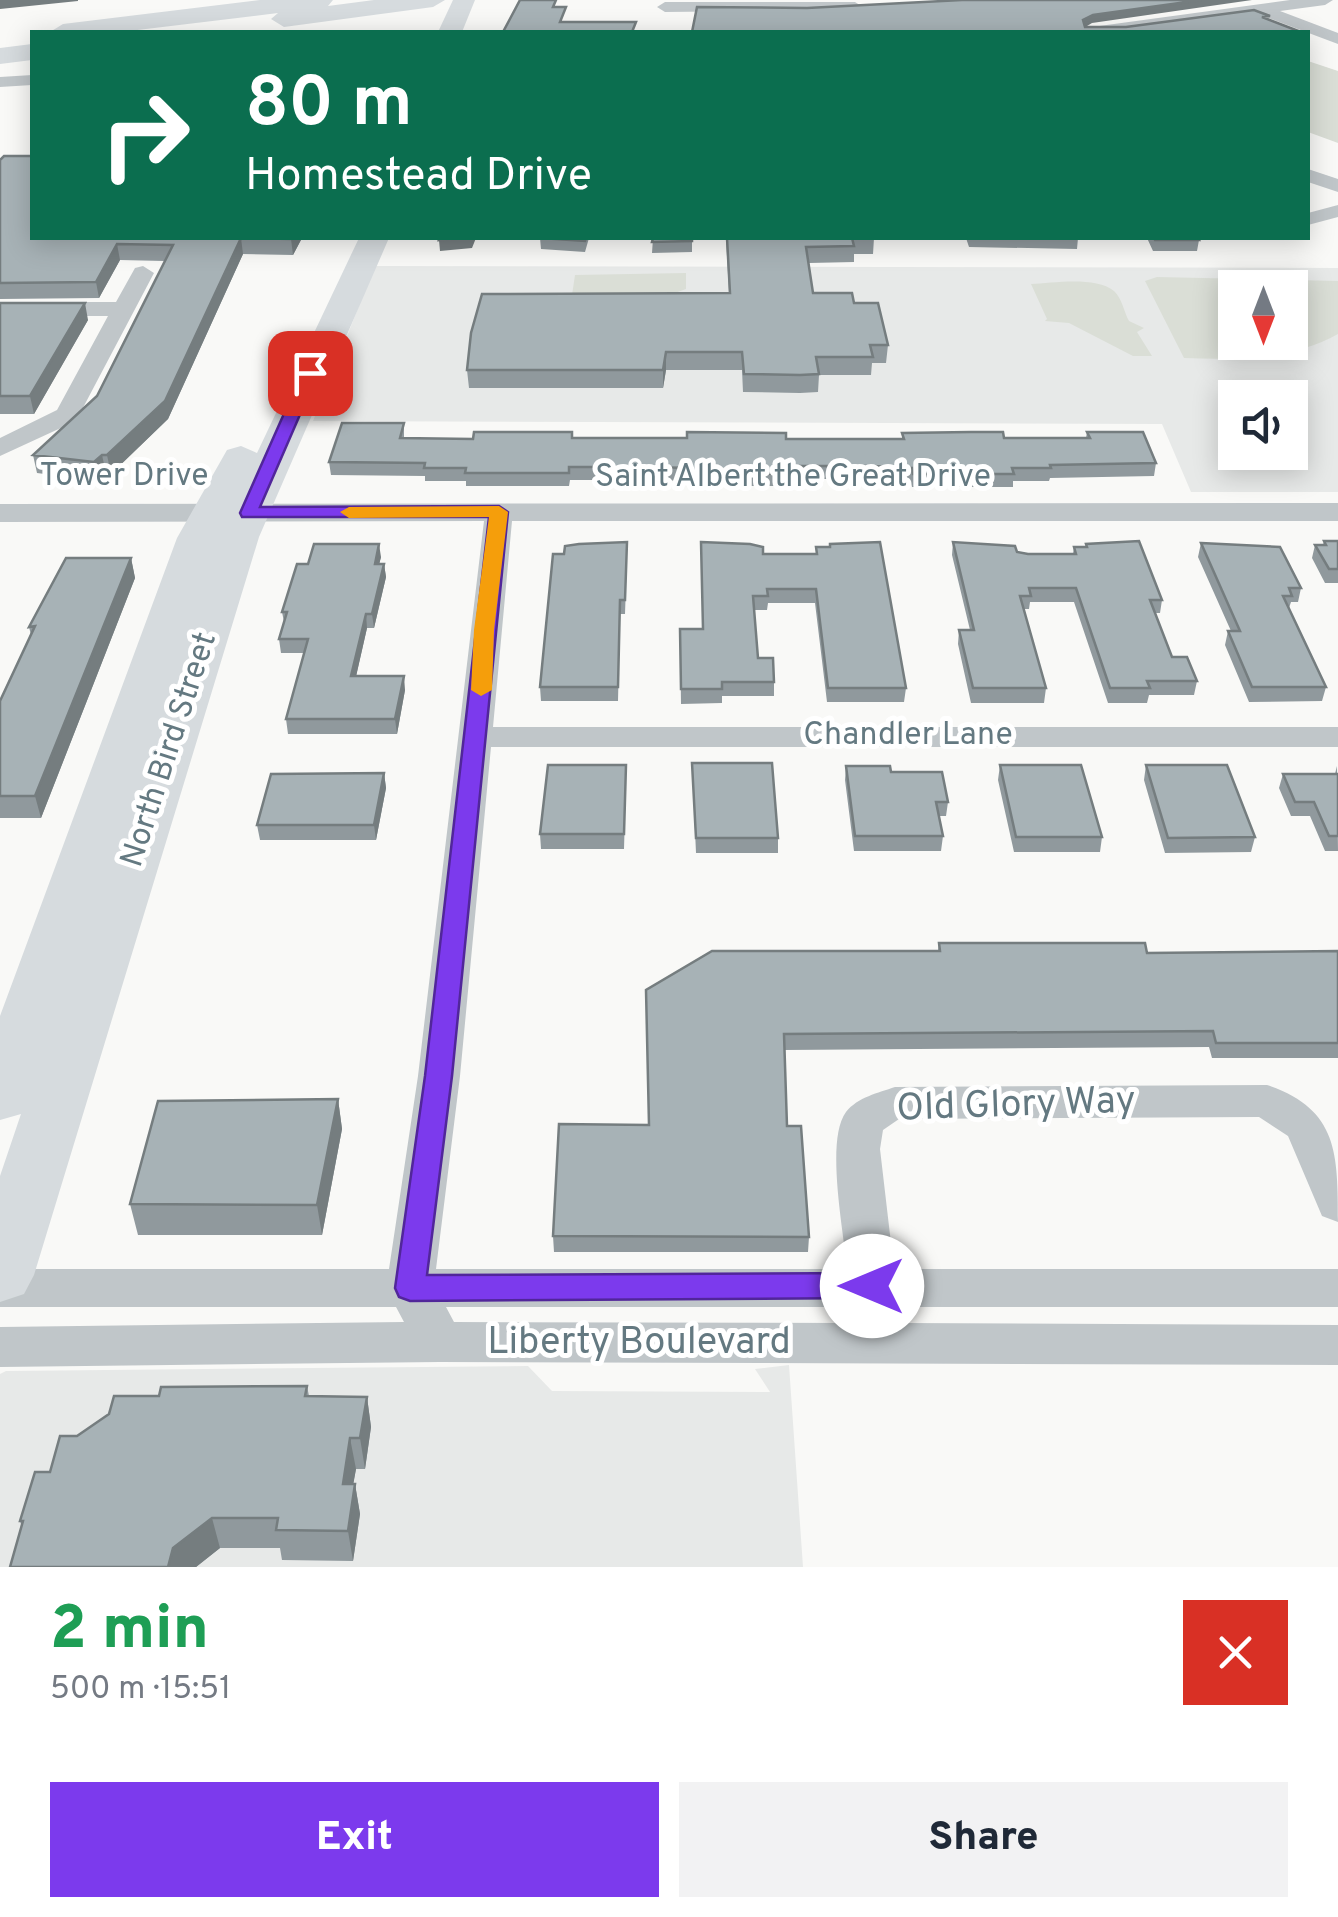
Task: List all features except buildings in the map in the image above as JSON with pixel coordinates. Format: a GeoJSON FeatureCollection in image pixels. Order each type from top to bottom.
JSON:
{"type":"FeatureCollection","features":[{"type":"Feature","properties":{"kind":"highway"},"geometry":{"type":"LineString","coordinates":[[79,30],[321,0]]}},
{"type":"Feature","properties":{"kind":"highway"},"geometry":{"type":"LineString","coordinates":[[198,30],[433,0]]}},
{"type":"Feature","properties":{"kind":"highway"},"geometry":{"type":"LineString","coordinates":[[0,40],[30,36]]}},
{"type":"Feature","properties":{"kind":"highway"},"geometry":{"type":"LineString","coordinates":[[0,56],[30,52]]}},
{"type":"Feature","properties":{"kind":"street"},"geometry":{"type":"LineString","coordinates":[[1236,0],[1338,39]]}},
{"type":"Feature","properties":{"kind":"street"},"geometry":{"type":"LineString","coordinates":[[1106,30],[1325,0]]}},
{"type":"Feature","properties":{"kind":"street"},"geometry":{"type":"LineString","coordinates":[[451,30],[463,2]]}},
{"type":"Feature","properties":{"kind":"street"},"geometry":{"type":"LineString","coordinates":[[662,29],[666,3],[871,6]]}},
{"type":"Feature","properties":{"kind":"street"},"geometry":{"type":"LineString","coordinates":[[0,82],[30,80]]}},
{"type":"Feature","properties":{"kind":"street"},"geometry":{"type":"LineString","coordinates":[[1310,176],[1338,186]]}},
{"type":"Feature","properties":{"kind":"street"},"geometry":{"type":"LineString","coordinates":[[1310,218],[1338,211]]}},
{"type":"Feature","properties":{"kind":"street","name":"North Bird Street"},"geometry":{"type":"LineString","coordinates":[[0,1275],[230,512],[347,240]]}},
{"type":"Feature","properties":{"kind":"street","name":"North Bird Street"},"geometry":{"type":"LineString","coordinates":[[0,1098],[198,538],[230,512],[373,240]]}},
{"type":"Feature","properties":{"kind":"street"},"geometry":{"type":"LineString","coordinates":[[6,439],[67,415],[143,273]]}},
{"type":"Feature","properties":{"kind":"street"},"geometry":{"type":"LineString","coordinates":[[0,310],[126,308]]}},
{"type":"Feature","properties":{"kind":"street","name":"Saint Albert the Great Drive"},"geometry":{"type":"LineString","coordinates":[[230,512],[1338,512]]}},
{"type":"Feature","properties":{"kind":"street","name":"Tower Drive"},"geometry":{"type":"LineString","coordinates":[[0,513],[230,512]]}},
{"type":"Feature","properties":{"kind":"street"},"geometry":{"type":"LineString","coordinates":[[440,1342],[410,1288],[478,737],[484,630],[499,512]]}},
{"type":"Feature","properties":{"kind":"street","name":"Chandler Lane"},"geometry":{"type":"LineString","coordinates":[[478,737],[1338,736]]}},
{"type":"Feature","properties":{"kind":"street","name":"Old Glory Way"},"geometry":{"type":"LineString","coordinates":[[878,1344],[858,1149],[862,1124],[877,1110],[895,1103],[1268,1101],[1306,1126],[1338,1204]]}},
{"type":"Feature","properties":{"kind":"street","name":"Liberty Boulevard"},"geometry":{"type":"LineString","coordinates":[[0,1288],[1338,1288]]}},
{"type":"Feature","properties":{"kind":"street","name":"Liberty Boulevard"},"geometry":{"type":"LineString","coordinates":[[0,1347],[440,1342],[1338,1345]]}},
{"type":"Feature","properties":{"kind":"shaded area"},"geometry":{"type":"Polygon","coordinates":[[[1310,62],[1338,71],[1338,143],[1310,133],[1310,62]]]}},
{"type":"Feature","properties":{"kind":"shaded area"},"geometry":{"type":"Polygon","coordinates":[[[375,266],[1338,268],[1338,492],[1191,492],[1162,424],[313,421],[375,266]]]}},
{"type":"Feature","properties":{"kind":"shaded area"},"geometry":{"type":"Polygon","coordinates":[[[686,273],[686,289],[675,293],[572,295],[575,275],[686,273]]]}},
{"type":"Feature","properties":{"kind":"shaded area"},"geometry":{"type":"Polygon","coordinates":[[[1157,277],[1218,278],[1218,358],[1184,358],[1145,281],[1157,277]]]}},
{"type":"Feature","properties":{"kind":"shaded area"},"geometry":{"type":"Polygon","coordinates":[[[1308,280],[1338,281],[1338,334],[1308,347],[1308,280]]]}},
{"type":"Feature","properties":{"kind":"shaded area"},"geometry":{"type":"Polygon","coordinates":[[[1086,282],[1106,286],[1121,301],[1129,321],[1144,328],[1137,332],[1152,356],[1133,356],[1069,323],[1045,321],[1031,284],[1086,282]]]}},
{"type":"Feature","properties":{"kind":"shaded area"},"geometry":{"type":"Polygon","coordinates":[[[789,1365],[803,1567],[0,1567],[0,1374],[6,1371],[528,1366],[552,1391],[770,1392],[755,1369],[789,1365]]]}},
{"type":"Feature","properties":{"kind":"slow traffic"},"geometry":{"type":"LineString","coordinates":[[349,512],[499,512],[484,630],[481,690]]}},
{"type":"Feature","properties":{"kind":"route"},"geometry":{"type":"LineString","coordinates":[[310,373],[249,513],[499,512],[484,630],[478,737],[410,1288],[872,1286]]}}]}
